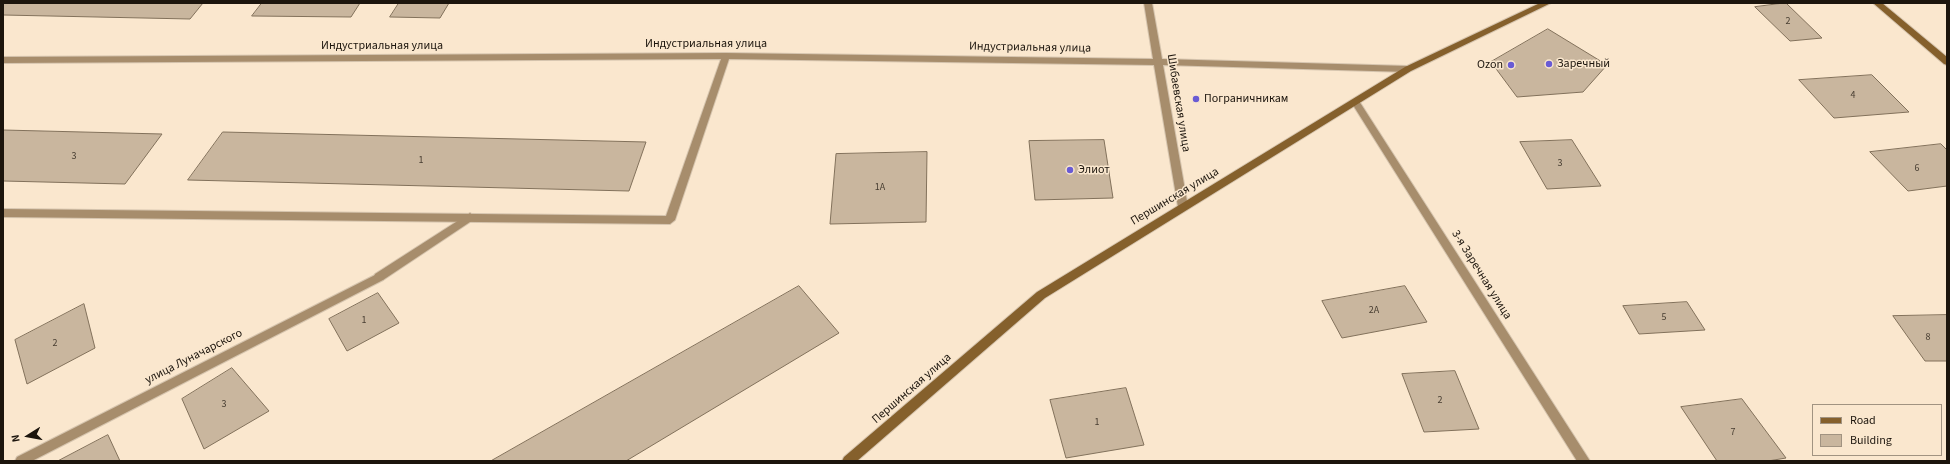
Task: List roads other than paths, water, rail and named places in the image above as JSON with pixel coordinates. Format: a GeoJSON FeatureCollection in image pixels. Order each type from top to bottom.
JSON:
{"type":"FeatureCollection","features":[{"type":"Feature","properties":{"kind":"street","name":"Шибаевская улица"},"geometry":{"type":"LineString","coordinates":[[1148,3],[1183,207]]}},
{"type":"Feature","properties":{"kind":"street","name":"Першинская улица"},"geometry":{"type":"LineString","coordinates":[[848,461],[1041,295],[1183,207],[1356,103],[1408,69],[1547,3]]}},
{"type":"Feature","properties":{"kind":"street"},"geometry":{"type":"LineString","coordinates":[[1877,3],[1946,61]]}},
{"type":"Feature","properties":{"kind":"street","name":"Индустриальная улица"},"geometry":{"type":"LineString","coordinates":[[3,60],[726,56],[1159,62],[1408,69]]}},
{"type":"Feature","properties":{"kind":"street"},"geometry":{"type":"LineString","coordinates":[[3,213],[670,220],[726,56]]}},
{"type":"Feature","properties":{"kind":"street","name":"3-я Заречная улица"},"geometry":{"type":"LineString","coordinates":[[1356,103],[1584,461]]}},
{"type":"Feature","properties":{"kind":"street","name":"улица Луначарского"},"geometry":{"type":"LineString","coordinates":[[21,461],[379,277],[470,218]]}},
{"type":"Feature","properties":{"kind":"place","name":"Заречный"},"geometry":{"type":"Point","coordinates":[1549,64]}},
{"type":"Feature","properties":{"kind":"place","name":"Ozon"},"geometry":{"type":"Point","coordinates":[1511,65]}},
{"type":"Feature","properties":{"kind":"place","name":"Пограничникам"},"geometry":{"type":"Point","coordinates":[1196,99]}},
{"type":"Feature","properties":{"kind":"place","name":"Элиот"},"geometry":{"type":"Point","coordinates":[1070,170]}}]}
